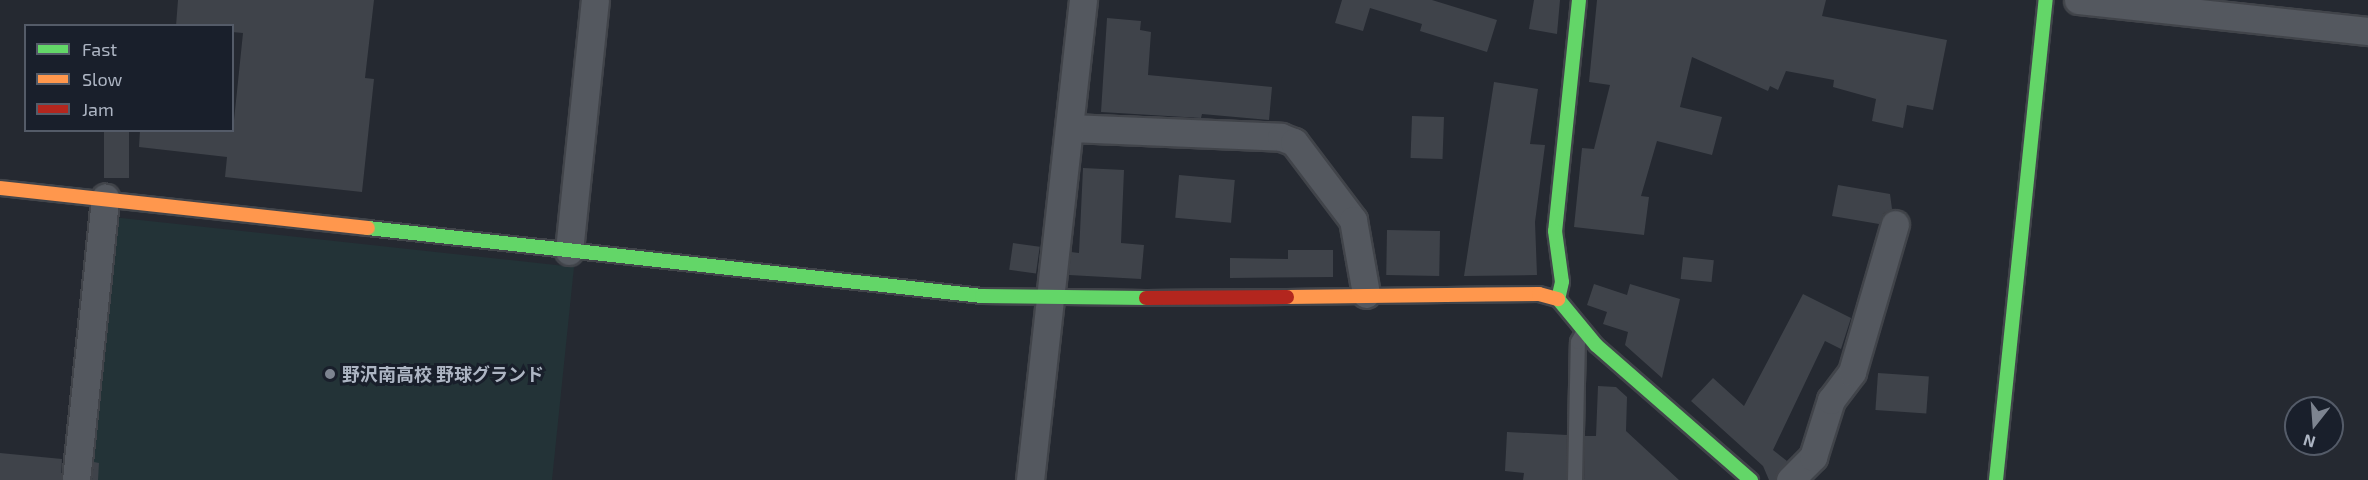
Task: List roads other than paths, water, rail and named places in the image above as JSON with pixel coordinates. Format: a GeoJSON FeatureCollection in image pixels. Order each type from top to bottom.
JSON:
{"type":"FeatureCollection","features":[{"type":"Feature","properties":{"kind":"street"},"geometry":{"type":"LineString","coordinates":[[568,251],[595,0]]}},
{"type":"Feature","properties":{"kind":"street"},"geometry":{"type":"LineString","coordinates":[[1030,480],[1083,0]]}},
{"type":"Feature","properties":{"kind":"street"},"geometry":{"type":"LineString","coordinates":[[1558,299],[1562,282],[1555,231],[1579,0]]}},
{"type":"Feature","properties":{"kind":"street"},"geometry":{"type":"LineString","coordinates":[[1996,480],[2046,0]]}},
{"type":"Feature","properties":{"kind":"street"},"geometry":{"type":"LineString","coordinates":[[2078,0],[2368,31]]}},
{"type":"Feature","properties":{"kind":"street"},"geometry":{"type":"LineString","coordinates":[[1070,128],[1281,137],[1294,142],[1353,220],[1366,294]]}},
{"type":"Feature","properties":{"kind":"street"},"geometry":{"type":"LineString","coordinates":[[0,188],[982,296],[1049,299],[1539,294],[1558,299],[1585,331],[1750,480]]}},
{"type":"Feature","properties":{"kind":"street"},"geometry":{"type":"LineString","coordinates":[[76,480],[105,198]]}},
{"type":"Feature","properties":{"kind":"street"},"geometry":{"type":"LineString","coordinates":[[1790,480],[1813,457],[1822,438],[1831,400],[1852,372],[1895,224]]}},
{"type":"Feature","properties":{"kind":"lane"},"geometry":{"type":"LineString","coordinates":[[1575,480],[1578,342],[1585,331]]}},
{"type":"Feature","properties":{"kind":"place","name":"野沢南高校 野球グランド"},"geometry":{"type":"Point","coordinates":[330,374]}}]}
